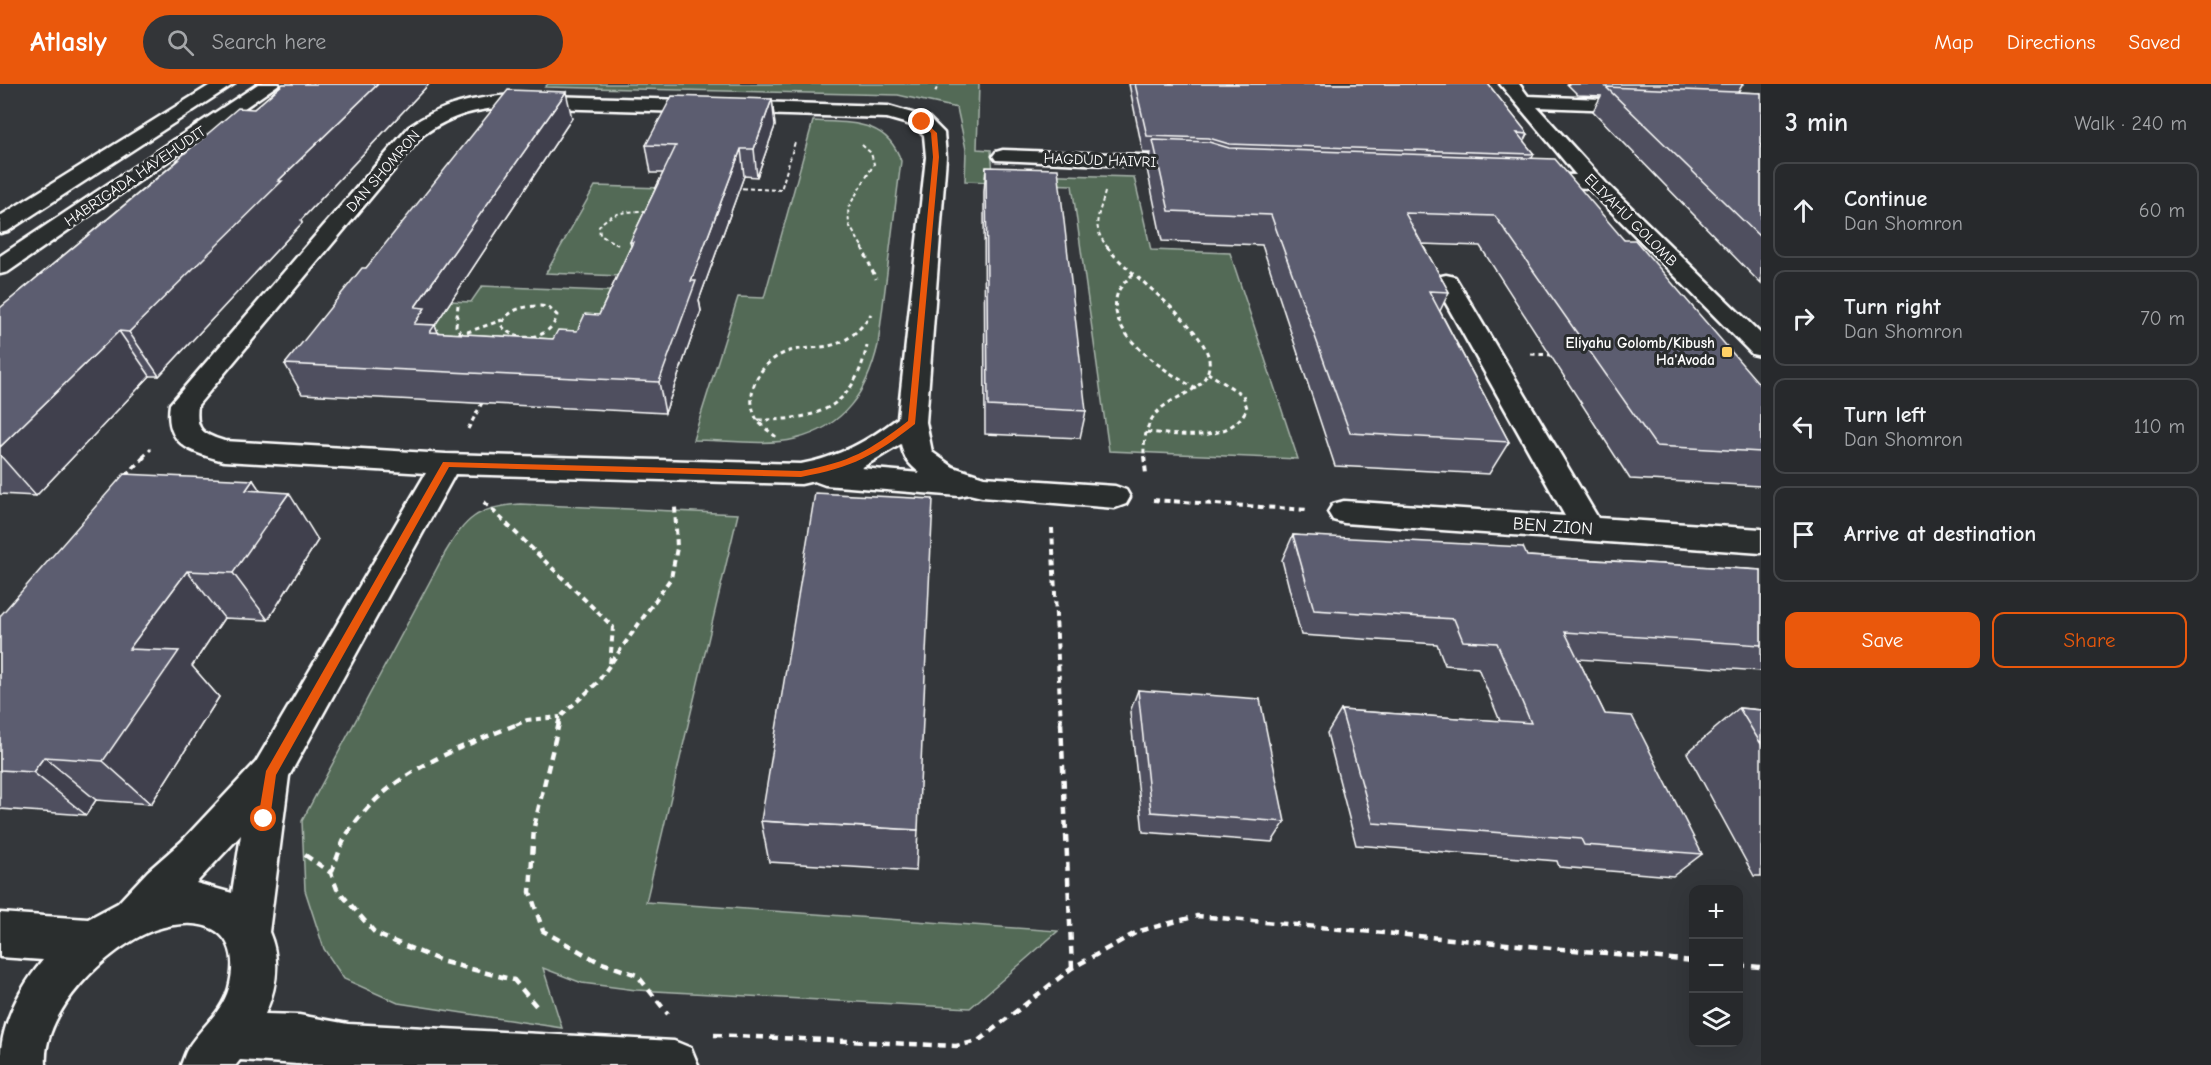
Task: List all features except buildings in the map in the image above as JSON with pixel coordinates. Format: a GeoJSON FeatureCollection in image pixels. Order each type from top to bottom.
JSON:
{"type":"FeatureCollection","features":[{"type":"Feature","properties":{"kind":"street","name":"HABRIGADA HAYEHUDIT"},"geometry":{"type":"LineString","coordinates":[[0,226],[225,84]]}},
{"type":"Feature","properties":{"kind":"street","name":"HABRIGADA HAYEHUDIT"},"geometry":{"type":"LineString","coordinates":[[0,267],[270,84]]}},
{"type":"Feature","properties":{"kind":"street"},"geometry":{"type":"LineString","coordinates":[[1515,93],[1665,106]]}},
{"type":"Feature","properties":{"kind":"street","name":"ELIYAHU GOLOMB"},"geometry":{"type":"LineString","coordinates":[[1515,93],[1592,182],[1761,348]]}},
{"type":"Feature","properties":{"kind":"street","name":"DAN SHOMRON"},"geometry":{"type":"LineString","coordinates":[[184,429],[181,419],[184,404],[416,131],[447,111],[488,102],[514,101],[888,112],[922,122],[934,133],[936,157],[912,422],[918,456],[942,474],[982,487]]}},
{"type":"Feature","properties":{"kind":"street","name":"HAGDUD HAIVRI"},"geometry":{"type":"LineString","coordinates":[[1003,156],[1205,163],[1213,166]]}},
{"type":"Feature","properties":{"kind":"street"},"geometry":{"type":"LineString","coordinates":[[1503,179],[1592,182]]}},
{"type":"Feature","properties":{"kind":"street"},"geometry":{"type":"LineString","coordinates":[[1446,282],[1588,529]]}},
{"type":"Feature","properties":{"kind":"street"},"geometry":{"type":"LineString","coordinates":[[801,474],[835,468],[860,459],[879,448],[912,422]]}},
{"type":"Feature","properties":{"kind":"street"},"geometry":{"type":"LineString","coordinates":[[184,429],[196,443],[224,451],[455,451],[1115,497]]}},
{"type":"Feature","properties":{"kind":"street"},"geometry":{"type":"LineString","coordinates":[[133,918],[163,885],[196,856],[270,774],[455,451]]}},
{"type":"Feature","properties":{"kind":"street","name":"BEN ZION"},"geometry":{"type":"LineString","coordinates":[[1344,512],[1761,541]]}},
{"type":"Feature","properties":{"kind":"street"},"geometry":{"type":"LineString","coordinates":[[248,931],[270,774]]}},
{"type":"Feature","properties":{"kind":"street"},"geometry":{"type":"LineString","coordinates":[[14,1056],[43,996],[66,967],[95,942],[133,918],[169,906],[201,904],[229,912],[248,931],[255,951],[255,977],[246,1006],[217,1051]]}},
{"type":"Feature","properties":{"kind":"street"},"geometry":{"type":"LineString","coordinates":[[0,934],[95,942]]}},
{"type":"Feature","properties":{"kind":"street"},"geometry":{"type":"LineString","coordinates":[[217,1051],[299,1039],[348,1048],[674,1065]]}},
{"type":"Feature","properties":{"kind":"path"},"geometry":{"type":"LineString","coordinates":[[734,188],[781,189],[795,139]]}},
{"type":"Feature","properties":{"kind":"path"},"geometry":{"type":"LineString","coordinates":[[856,140],[871,153],[874,164],[849,208],[849,225],[868,257],[876,279]]}},
{"type":"Feature","properties":{"kind":"path"},"geometry":{"type":"LineString","coordinates":[[1099,183],[1105,192],[1096,222],[1098,232],[1132,273],[1183,318],[1201,339],[1209,358],[1208,373],[1196,389],[1171,399],[1158,411],[1147,432],[1143,448],[1146,478]]}},
{"type":"Feature","properties":{"kind":"path"},"geometry":{"type":"LineString","coordinates":[[618,245],[603,240],[598,235],[597,230],[600,225],[606,219],[624,213],[652,211]]}},
{"type":"Feature","properties":{"kind":"path"},"geometry":{"type":"LineString","coordinates":[[1132,273],[1121,283],[1117,291],[1115,305],[1121,324],[1133,343],[1149,360],[1196,389]]}},
{"type":"Feature","properties":{"kind":"path"},"geometry":{"type":"LineString","coordinates":[[458,305],[454,320],[459,335],[466,339]]}},
{"type":"Feature","properties":{"kind":"path"},"geometry":{"type":"LineString","coordinates":[[459,335],[487,327],[502,320],[514,310],[540,306],[554,310],[557,320],[556,327],[522,337],[507,333],[501,325],[502,320]]}},
{"type":"Feature","properties":{"kind":"path"},"geometry":{"type":"LineString","coordinates":[[783,443],[757,420],[750,394],[756,376],[772,358],[788,351],[840,344],[858,332],[871,314]]}},
{"type":"Feature","properties":{"kind":"path"},"geometry":{"type":"LineString","coordinates":[[757,420],[776,421],[805,417],[826,408],[849,393],[859,377],[867,346]]}},
{"type":"Feature","properties":{"kind":"path"},"geometry":{"type":"LineString","coordinates":[[1486,352],[1557,356]]}},
{"type":"Feature","properties":{"kind":"path"},"geometry":{"type":"LineString","coordinates":[[1147,432],[1185,435],[1228,428],[1241,420],[1247,408],[1243,395],[1208,373]]}},
{"type":"Feature","properties":{"kind":"path"},"geometry":{"type":"LineString","coordinates":[[455,451],[486,397]]}},
{"type":"Feature","properties":{"kind":"path"},"geometry":{"type":"LineString","coordinates":[[124,479],[163,436],[184,429]]}},
{"type":"Feature","properties":{"kind":"path"},"geometry":{"type":"LineString","coordinates":[[1049,494],[1053,530],[1072,968]]}},
{"type":"Feature","properties":{"kind":"path"},"geometry":{"type":"LineString","coordinates":[[1115,497],[1344,512]]}},
{"type":"Feature","properties":{"kind":"path"},"geometry":{"type":"LineString","coordinates":[[484,502],[613,627],[610,665]]}},
{"type":"Feature","properties":{"kind":"path"},"geometry":{"type":"LineString","coordinates":[[670,1017],[666,1008],[637,975],[599,962],[543,931],[530,892],[534,827],[560,717],[597,683],[671,578],[677,548],[674,505]]}},
{"type":"Feature","properties":{"kind":"path"},"geometry":{"type":"LineString","coordinates":[[331,873],[350,831],[388,788],[429,761],[527,720],[560,717]]}},
{"type":"Feature","properties":{"kind":"path"},"geometry":{"type":"LineString","coordinates":[[302,853],[331,873],[337,889],[376,934],[444,962],[514,980],[545,1014]]}},
{"type":"Feature","properties":{"kind":"path"},"geometry":{"type":"LineString","coordinates":[[711,1035],[956,1046],[978,1041],[1072,968],[1139,931],[1197,916],[1689,961]]}},
{"type":"Feature","properties":{"kind":"path"},"geometry":{"type":"LineString","coordinates":[[1743,965],[1761,967]]}},
{"type":"Feature","properties":{"kind":"green space"},"geometry":{"type":"Polygon","coordinates":[[[548,84],[979,84],[977,149],[991,150],[993,173],[1134,177],[1151,250],[1230,253],[1298,459],[1109,451],[1072,185],[965,181],[966,149],[957,108],[898,95],[545,87],[548,84]]]}},
{"type":"Feature","properties":{"kind":"green space"},"geometry":{"type":"Polygon","coordinates":[[[813,121],[853,123],[877,130],[895,147],[901,161],[878,345],[867,378],[851,405],[840,416],[827,426],[812,433],[795,439],[772,442],[693,440],[738,297],[764,298],[813,121]]]}},
{"type":"Feature","properties":{"kind":"green space"},"geometry":{"type":"Polygon","coordinates":[[[595,186],[663,188],[621,276],[546,273],[595,186]]]}},
{"type":"Feature","properties":{"kind":"green space"},"geometry":{"type":"Polygon","coordinates":[[[482,286],[651,293],[520,368],[500,404],[461,402],[426,354],[427,300],[471,302],[482,286]]]}},
{"type":"Feature","properties":{"kind":"green space"},"geometry":{"type":"Polygon","coordinates":[[[520,504],[738,514],[646,902],[1058,931],[970,1008],[636,990],[582,983],[543,968],[562,1028],[398,1003],[344,979],[324,949],[305,890],[302,821],[452,541],[467,523],[483,512],[520,504]]]}},
{"type":"Feature","properties":{"kind":"place","name":"Eliyahu Golomb/Kibush Ha'Avoda"},"geometry":{"type":"Point","coordinates":[1727,352]}},
{"type":"Feature","properties":{"kind":"route"},"geometry":{"type":"LineString","coordinates":[[264,819],[270,774],[446,464],[801,474],[835,468],[860,459],[879,448],[912,422],[936,157],[934,133],[922,122]]}}]}
